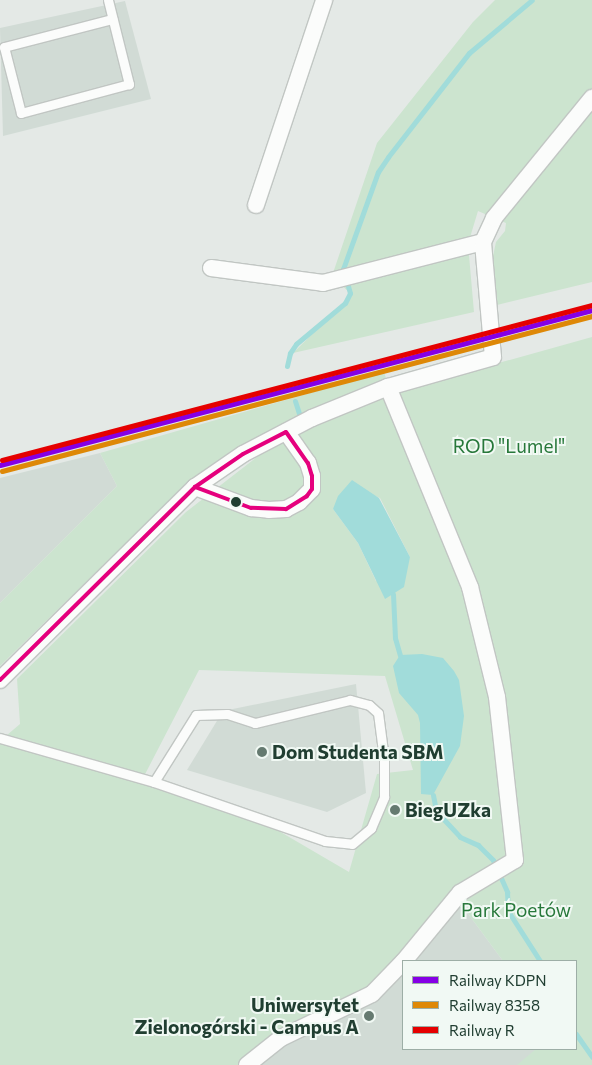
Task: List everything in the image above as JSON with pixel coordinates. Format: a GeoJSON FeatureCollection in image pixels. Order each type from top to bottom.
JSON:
{"type":"FeatureCollection","features":[{"type":"Feature","properties":{"kind":"street"},"geometry":{"type":"LineString","coordinates":[[256,205],[324,0]]}},
{"type":"Feature","properties":{"kind":"street"},"geometry":{"type":"LineString","coordinates":[[0,680],[195,487],[243,454],[286,432],[388,387],[493,357],[483,242],[494,218],[592,98]]}},
{"type":"Feature","properties":{"kind":"street"},"geometry":{"type":"LineString","coordinates":[[211,268],[306,282],[344,278],[483,242]]}},
{"type":"Feature","properties":{"kind":"street"},"geometry":{"type":"LineString","coordinates":[[388,387],[470,587],[497,697],[512,862],[489,874],[445,907],[405,960]]}},
{"type":"Feature","properties":{"kind":"street"},"geometry":{"type":"LineString","coordinates":[[195,487],[251,508],[286,509],[299,502],[312,489],[312,476],[308,463],[286,432]]}},
{"type":"Feature","properties":{"kind":"street"},"geometry":{"type":"LineString","coordinates":[[247,1065],[281,1038],[372,994],[402,964]]}},
{"type":"Feature","properties":{"kind":"lane"},"geometry":{"type":"LineString","coordinates":[[108,0],[129,84],[21,113],[4,47],[112,19]]}},
{"type":"Feature","properties":{"kind":"lane"},"geometry":{"type":"LineString","coordinates":[[0,738],[154,782],[325,840],[352,844],[371,828],[384,797],[384,759],[378,713],[369,705],[350,700],[255,723],[227,714],[196,715],[154,782]]}},
{"type":"Feature","properties":{"kind":"shaded area"},"geometry":{"type":"Polygon","coordinates":[[[125,1],[151,99],[3,136],[0,28],[125,1]]]}},
{"type":"Feature","properties":{"kind":"shaded area"},"geometry":{"type":"Polygon","coordinates":[[[100,453],[117,486],[0,603],[0,478],[100,453]]]}},
{"type":"Feature","properties":{"kind":"shaded area"},"geometry":{"type":"Polygon","coordinates":[[[356,684],[366,793],[327,812],[187,770],[223,711],[356,684]]]}},
{"type":"Feature","properties":{"kind":"shaded area"},"geometry":{"type":"Polygon","coordinates":[[[458,900],[502,960],[410,960],[458,900]]]}},
{"type":"Feature","properties":{"kind":"shaded area","name":"Uniwersytet Zielonogórski - Campus A"},"geometry":{"type":"Polygon","coordinates":[[[402,970],[402,1050],[566,1050],[574,1065],[259,1065],[281,1045],[402,970]]]}},
{"type":"Feature","properties":{"kind":"green space"},"geometry":{"type":"Polygon","coordinates":[[[495,0],[592,0],[592,282],[497,305],[493,256],[496,242],[505,231],[506,223],[478,211],[468,244],[474,312],[293,353],[352,295],[332,276],[377,143],[473,22],[495,0]]]}},
{"type":"Feature","properties":{"kind":"green space"},"geometry":{"type":"Polygon","coordinates":[[[592,337],[592,1065],[517,1065],[535,1050],[577,1050],[577,960],[502,960],[458,900],[371,996],[244,1065],[0,1065],[0,741],[20,724],[17,679],[186,512],[266,450],[317,421],[384,395],[592,337]],[[364,491],[333,509],[358,543],[376,581],[410,557],[380,498],[364,491]],[[199,670],[141,782],[272,827],[349,872],[377,774],[413,770],[385,676],[199,670]]]}},
{"type":"Feature","properties":{"kind":"green space"},"geometry":{"type":"Polygon","coordinates":[[[384,372],[388,384],[182,488],[0,666],[0,603],[117,486],[100,453],[384,372]]]}},
{"type":"Feature","properties":{"kind":"water"},"geometry":{"type":"Polygon","coordinates":[[[352,480],[379,498],[410,557],[404,587],[385,599],[358,543],[333,509],[338,496],[352,480]]]}},
{"type":"Feature","properties":{"kind":"water"},"geometry":{"type":"Polygon","coordinates":[[[422,654],[443,658],[454,671],[459,680],[464,716],[460,746],[433,795],[421,794],[420,723],[418,715],[399,693],[393,666],[400,655],[422,654]]]}},
{"type":"Feature","properties":{"kind":"waterway"},"geometry":{"type":"LineString","coordinates":[[287,366],[290,353],[296,344],[345,303],[350,293],[343,269],[378,172],[388,157],[469,53],[532,0]]}},
{"type":"Feature","properties":{"kind":"waterway"},"geometry":{"type":"LineString","coordinates":[[295,401],[299,413]]}},
{"type":"Feature","properties":{"kind":"waterway"},"geometry":{"type":"LineString","coordinates":[[393,594],[395,638],[400,655]]}},
{"type":"Feature","properties":{"kind":"waterway"},"geometry":{"type":"LineString","coordinates":[[433,795],[436,811],[460,837],[478,845],[493,860],[507,892],[508,911],[539,960]]}},
{"type":"Feature","properties":{"kind":"waterway"},"geometry":{"type":"LineString","coordinates":[[577,1035],[592,1057]]}},
{"type":"Feature","properties":{"kind":"rail line","name":"R"},"geometry":{"type":"LineString","coordinates":[[2,460],[592,305]]}},
{"type":"Feature","properties":{"kind":"rail line","name":"KDPN"},"geometry":{"type":"LineString","coordinates":[[0,465],[592,310]]}},
{"type":"Feature","properties":{"kind":"rail line","name":"8358"},"geometry":{"type":"LineString","coordinates":[[2,471],[592,316]]}},
{"type":"Feature","properties":{"kind":"transit line"},"geometry":{"type":"LineString","coordinates":[[286,432],[308,463],[312,476],[312,489],[307,496],[286,509],[251,508],[195,487],[243,454],[286,432]]}},
{"type":"Feature","properties":{"kind":"transit line"},"geometry":{"type":"LineString","coordinates":[[0,680],[195,487]]}},
{"type":"Feature","properties":{"kind":"place","name":"Dom Studenta SBM"},"geometry":{"type":"Point","coordinates":[262,752]}},
{"type":"Feature","properties":{"kind":"place","name":"BiegUZka"},"geometry":{"type":"Point","coordinates":[395,810]}},
{"type":"Feature","properties":{"kind":"place","name":"Uniwersytet Zielonogórski - Campus A"},"geometry":{"type":"Point","coordinates":[369,1016]}},
{"type":"Feature","properties":{"kind":"park label","name":"ROD \"Lumel\""},"geometry":{"type":"Point","coordinates":[509,446]}},
{"type":"Feature","properties":{"kind":"park label","name":"Park Poetów"},"geometry":{"type":"Point","coordinates":[516,910]}}]}
